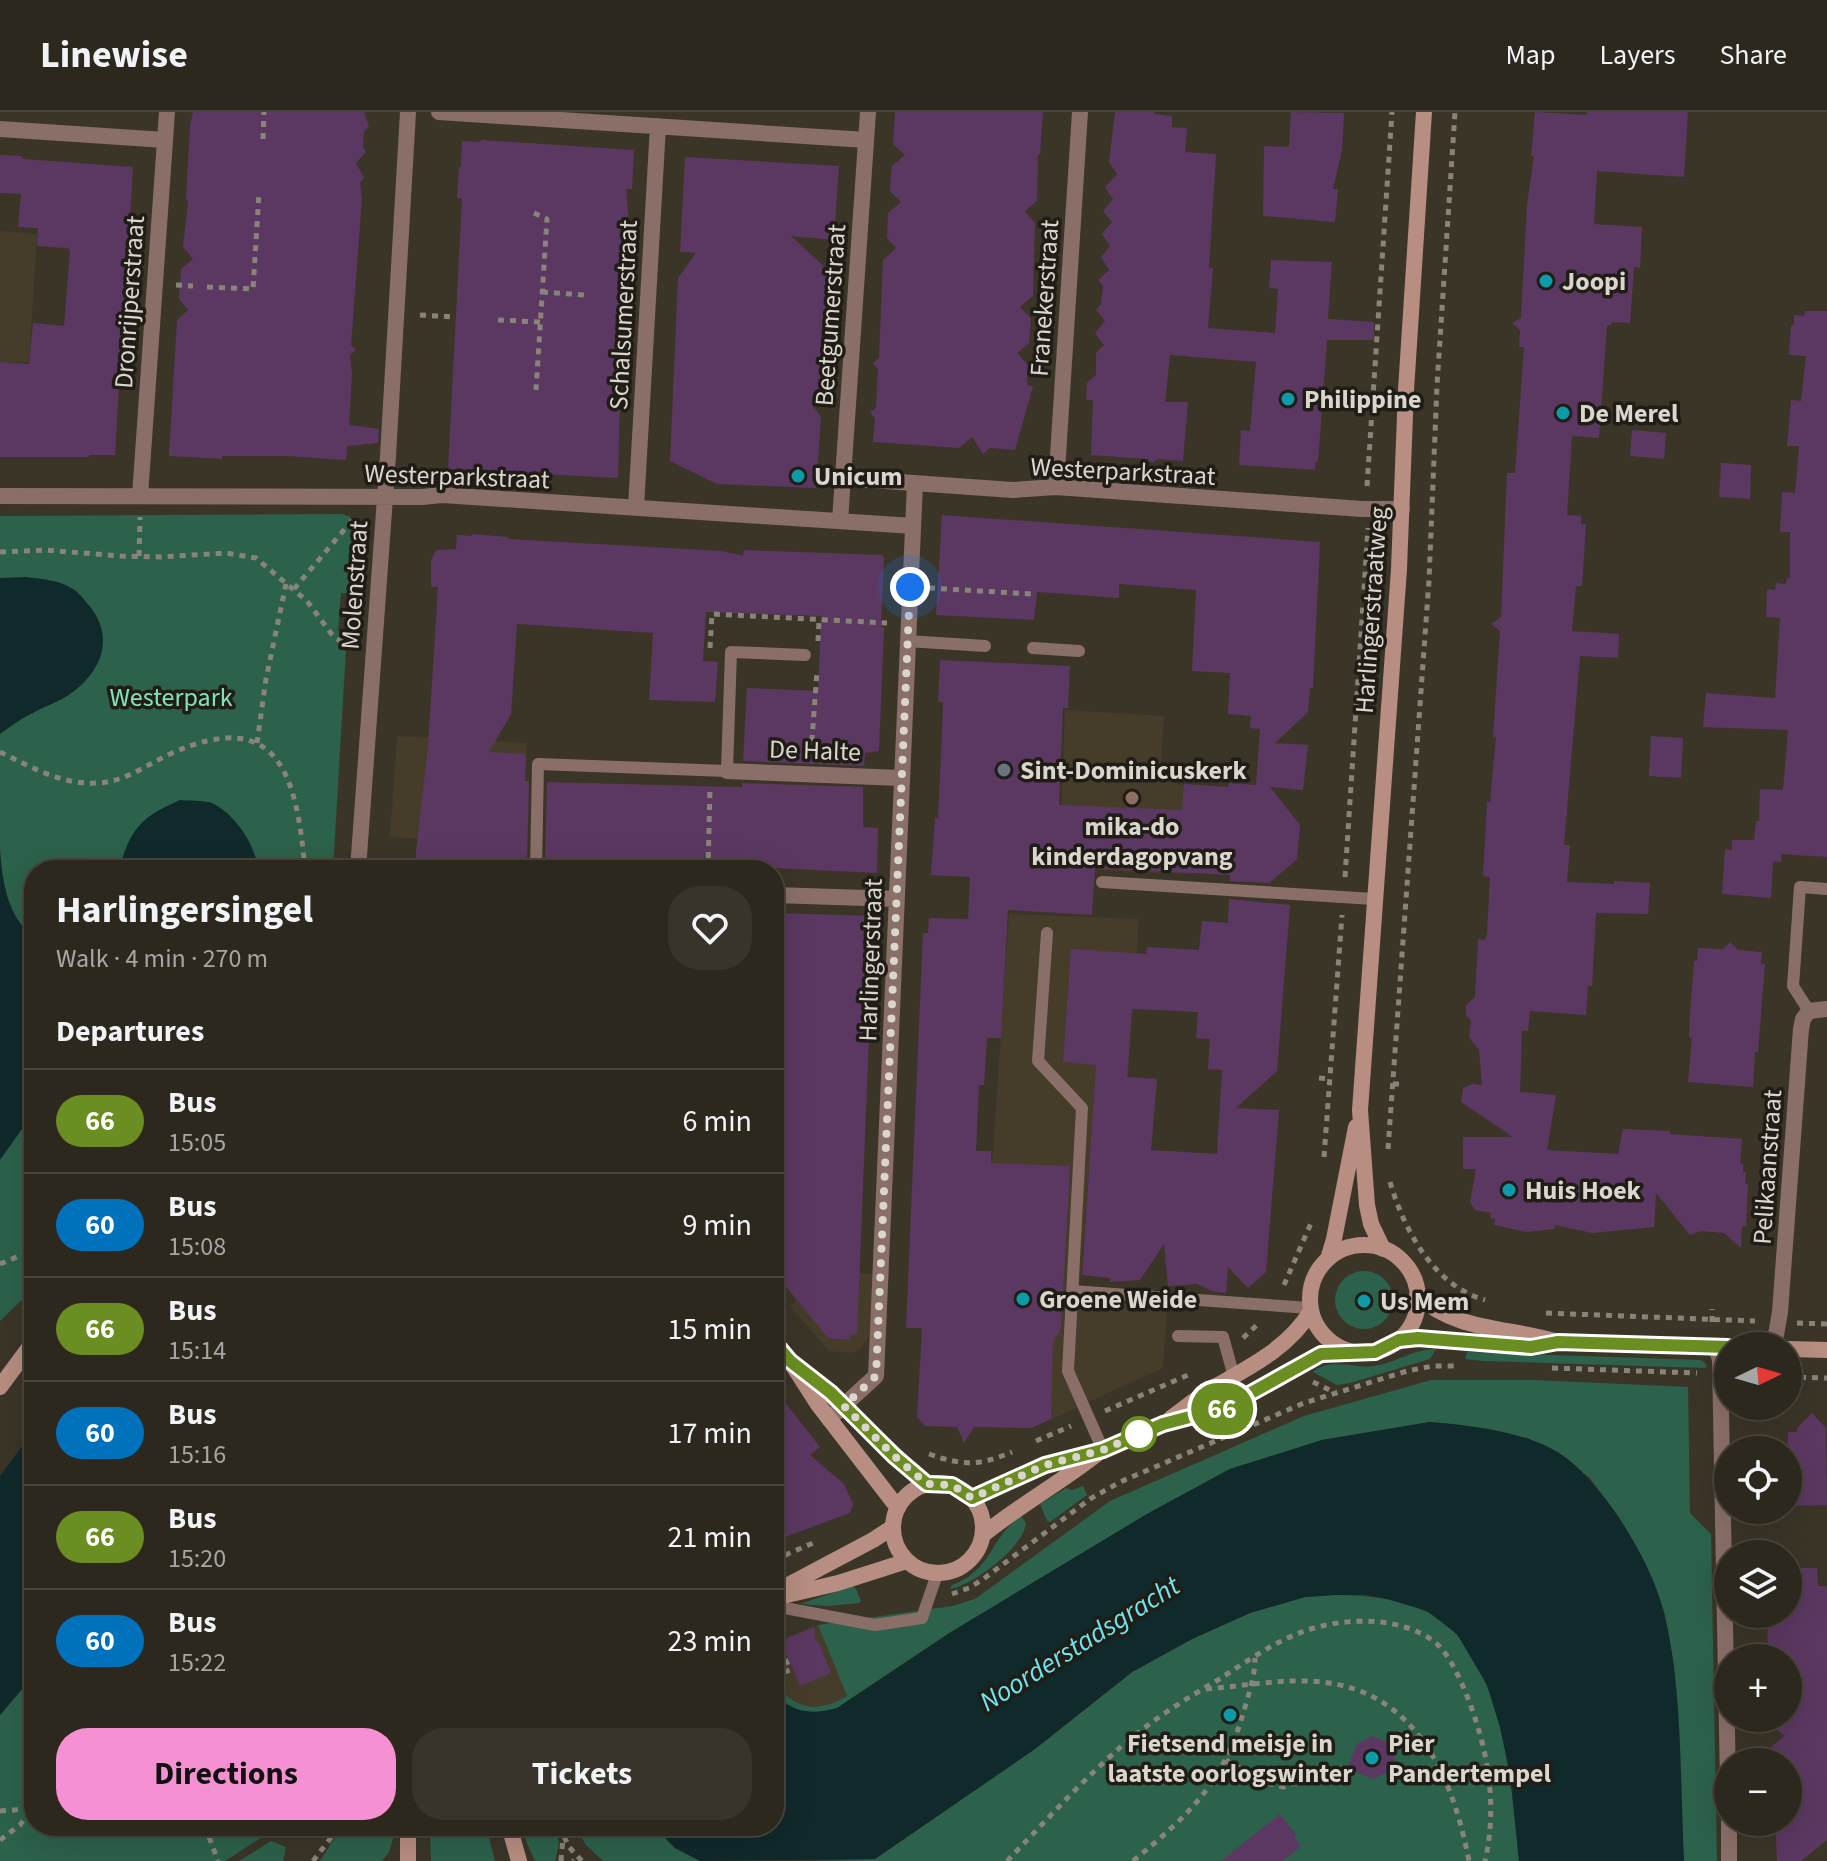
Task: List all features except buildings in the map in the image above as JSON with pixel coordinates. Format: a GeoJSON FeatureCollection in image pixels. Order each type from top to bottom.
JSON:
{"type":"FeatureCollection","features":[{"type":"Feature","properties":{"kind":"main road","name":"Harlingerstraatweg"},"geometry":{"type":"LineString","coordinates":[[1383,1249],[1371,1224],[1367,1205],[1360,1110],[1402,509],[1406,390],[1424,112]]}},
{"type":"Feature","properties":{"kind":"main road","name":"Harlingerstraatweg"},"geometry":{"type":"LineString","coordinates":[[1328,1259],[1360,1110]]}},
{"type":"Feature","properties":{"kind":"main road"},"geometry":{"type":"LineString","coordinates":[[1163,1424],[1280,1346],[1302,1326],[1311,1309],[1313,1281],[1328,1259],[1354,1246],[1383,1249],[1407,1267],[1414,1280],[1417,1295],[1413,1320],[1399,1340]]}},
{"type":"Feature","properties":{"kind":"main road"},"geometry":{"type":"LineString","coordinates":[[1417,1295],[1440,1313],[1454,1319],[1558,1342]]}},
{"type":"Feature","properties":{"kind":"main road"},"geometry":{"type":"LineString","coordinates":[[1311,1309],[1324,1336],[1349,1351]]}},
{"type":"Feature","properties":{"kind":"main road"},"geometry":{"type":"LineString","coordinates":[[972,1498],[1045,1465],[1103,1450],[1163,1424],[1224,1408],[1321,1354],[1375,1352],[1399,1340],[1418,1338],[1531,1347],[1558,1342],[1714,1346]]}},
{"type":"Feature","properties":{"kind":"main road"},"geometry":{"type":"LineString","coordinates":[[1802,1349],[1827,1350]]}},
{"type":"Feature","properties":{"kind":"main road"},"geometry":{"type":"LineString","coordinates":[[784,1354],[829,1419],[898,1508]]}},
{"type":"Feature","properties":{"kind":"main road"},"geometry":{"type":"LineString","coordinates":[[0,1387],[24,1355]]}},
{"type":"Feature","properties":{"kind":"main road"},"geometry":{"type":"LineString","coordinates":[[790,1361],[844,1406],[927,1484]]}},
{"type":"Feature","properties":{"kind":"main road"},"geometry":{"type":"LineString","coordinates":[[984,1534],[1022,1504],[1058,1484],[1103,1450]]}},
{"type":"Feature","properties":{"kind":"main road"},"geometry":{"type":"LineString","coordinates":[[927,1484],[952,1485],[972,1498],[982,1515],[984,1534],[978,1552],[964,1566],[937,1574],[921,1570],[907,1561],[895,1542],[893,1527],[898,1508],[905,1497],[927,1484]]}},
{"type":"Feature","properties":{"kind":"main road"},"geometry":{"type":"LineString","coordinates":[[784,1589],[893,1527]]}},
{"type":"Feature","properties":{"kind":"main road"},"geometry":{"type":"LineString","coordinates":[[784,1593],[838,1583],[907,1561]]}},
{"type":"Feature","properties":{"kind":"main road"},"geometry":{"type":"LineString","coordinates":[[408,1836],[408,1861]]}},
{"type":"Feature","properties":{"kind":"main road"},"geometry":{"type":"LineString","coordinates":[[512,1836],[519,1861]]}},
{"type":"Feature","properties":{"kind":"street","name":"Dronrijperstraat"},"geometry":{"type":"LineString","coordinates":[[140,496],[167,112]]}},
{"type":"Feature","properties":{"kind":"street","name":"Molenstraat"},"geometry":{"type":"LineString","coordinates":[[359,860],[408,112]]}},
{"type":"Feature","properties":{"kind":"street"},"geometry":{"type":"LineString","coordinates":[[439,112],[866,140]]}},
{"type":"Feature","properties":{"kind":"street","name":"Beetgumerstraat"},"geometry":{"type":"LineString","coordinates":[[840,521],[868,112]]}},
{"type":"Feature","properties":{"kind":"street","name":"Franekerstraat"},"geometry":{"type":"LineString","coordinates":[[1056,487],[1080,112]]}},
{"type":"Feature","properties":{"kind":"street","name":"Schalsumerstraat"},"geometry":{"type":"LineString","coordinates":[[636,507],[658,126]]}},
{"type":"Feature","properties":{"kind":"street"},"geometry":{"type":"LineString","coordinates":[[0,129],[165,140]]}},
{"type":"Feature","properties":{"kind":"street","name":"Westerparkstraat"},"geometry":{"type":"LineString","coordinates":[[842,478],[1013,490],[1056,487],[1402,509]]}},
{"type":"Feature","properties":{"kind":"street","name":"Harlingerstraat"},"geometry":{"type":"LineString","coordinates":[[829,1419],[876,1376],[915,483]]}},
{"type":"Feature","properties":{"kind":"street","name":"Westerparkstraat"},"geometry":{"type":"LineString","coordinates":[[0,496],[442,495],[913,526]]}},
{"type":"Feature","properties":{"kind":"street","name":"De Halte"},"geometry":{"type":"LineString","coordinates":[[719,771],[901,778]]}},
{"type":"Feature","properties":{"kind":"street"},"geometry":{"type":"LineString","coordinates":[[784,895],[896,899]]}},
{"type":"Feature","properties":{"kind":"street"},"geometry":{"type":"LineString","coordinates":[[1809,1011],[1827,1009]]}},
{"type":"Feature","properties":{"kind":"street","name":"Pelikaanstraat"},"geometry":{"type":"LineString","coordinates":[[1777,1332],[1801,1029],[1809,1011]]}},
{"type":"Feature","properties":{"kind":"street"},"geometry":{"type":"LineString","coordinates":[[1721,1420],[1727,1748]]}},
{"type":"Feature","properties":{"kind":"street"},"geometry":{"type":"LineString","coordinates":[[1729,1836],[1729,1861]]}},
{"type":"Feature","properties":{"kind":"lane"},"geometry":{"type":"LineString","coordinates":[[907,633],[985,646]]}},
{"type":"Feature","properties":{"kind":"lane"},"geometry":{"type":"LineString","coordinates":[[1033,648],[1079,651]]}},
{"type":"Feature","properties":{"kind":"lane"},"geometry":{"type":"LineString","coordinates":[[536,860],[538,764],[719,771],[731,652],[805,655]]}},
{"type":"Feature","properties":{"kind":"lane"},"geometry":{"type":"LineString","coordinates":[[1102,882],[1374,899]]}},
{"type":"Feature","properties":{"kind":"lane"},"geometry":{"type":"LineString","coordinates":[[1809,1011],[1793,986],[1800,887],[1827,889]]}},
{"type":"Feature","properties":{"kind":"lane"},"geometry":{"type":"LineString","coordinates":[[1047,933],[1038,1061],[1082,1108],[1068,1371],[1103,1450]]}},
{"type":"Feature","properties":{"kind":"lane"},"geometry":{"type":"LineString","coordinates":[[1072,1291],[1311,1309]]}},
{"type":"Feature","properties":{"kind":"lane"},"geometry":{"type":"LineString","coordinates":[[1178,1336],[1223,1337],[1234,1377]]}},
{"type":"Feature","properties":{"kind":"lane"},"geometry":{"type":"LineString","coordinates":[[784,1608],[875,1625],[922,1618],[937,1574]]}},
{"type":"Feature","properties":{"kind":"path"},"geometry":{"type":"LineString","coordinates":[[263,139],[264,112]]}},
{"type":"Feature","properties":{"kind":"path"},"geometry":{"type":"LineString","coordinates":[[1324,1162],[1367,564],[1367,509],[1392,112]]}},
{"type":"Feature","properties":{"kind":"path"},"geometry":{"type":"LineString","coordinates":[[1387,1163],[1429,580],[1437,385],[1455,112]]}},
{"type":"Feature","properties":{"kind":"path"},"geometry":{"type":"LineString","coordinates":[[207,287],[253,289],[259,193]]}},
{"type":"Feature","properties":{"kind":"path"},"geometry":{"type":"LineString","coordinates":[[534,213],[547,219],[536,390]]}},
{"type":"Feature","properties":{"kind":"path"},"geometry":{"type":"LineString","coordinates":[[542,292],[585,295]]}},
{"type":"Feature","properties":{"kind":"path"},"geometry":{"type":"LineString","coordinates":[[420,315],[455,317]]}},
{"type":"Feature","properties":{"kind":"path"},"geometry":{"type":"LineString","coordinates":[[498,320],[540,322]]}},
{"type":"Feature","properties":{"kind":"path"},"geometry":{"type":"LineString","coordinates":[[139,556],[140,496]]}},
{"type":"Feature","properties":{"kind":"path"},"geometry":{"type":"LineString","coordinates":[[294,589],[355,520],[355,497]]}},
{"type":"Feature","properties":{"kind":"path"},"geometry":{"type":"LineString","coordinates":[[0,552],[45,550],[139,556],[239,553],[256,558],[294,589],[333,636],[350,648],[374,653]]}},
{"type":"Feature","properties":{"kind":"path"},"geometry":{"type":"LineString","coordinates":[[257,743],[266,679],[286,584]]}},
{"type":"Feature","properties":{"kind":"path"},"geometry":{"type":"LineString","coordinates":[[910,587],[1032,594]]}},
{"type":"Feature","properties":{"kind":"path"},"geometry":{"type":"LineString","coordinates":[[709,651],[712,614],[816,618],[819,621],[907,633]]}},
{"type":"Feature","properties":{"kind":"path"},"geometry":{"type":"LineString","coordinates":[[818,644],[819,621]]}},
{"type":"Feature","properties":{"kind":"path"},"geometry":{"type":"LineString","coordinates":[[810,774],[817,667]]}},
{"type":"Feature","properties":{"kind":"path"},"geometry":{"type":"LineString","coordinates":[[0,752],[59,779],[99,783],[119,780],[197,742],[224,736],[249,739],[280,767],[294,796],[304,860]]}},
{"type":"Feature","properties":{"kind":"path"},"geometry":{"type":"LineString","coordinates":[[709,860],[719,771]]}},
{"type":"Feature","properties":{"kind":"path"},"geometry":{"type":"LineString","coordinates":[[1319,1078],[1330,1079]]}},
{"type":"Feature","properties":{"kind":"path"},"geometry":{"type":"LineString","coordinates":[[1393,1084],[1403,1084]]}},
{"type":"Feature","properties":{"kind":"path"},"geometry":{"type":"LineString","coordinates":[[1388,1173],[1402,1215],[1428,1259],[1455,1286],[1471,1296],[1493,1303]]}},
{"type":"Feature","properties":{"kind":"path"},"geometry":{"type":"LineString","coordinates":[[1272,1306],[1296,1261],[1315,1208]]}},
{"type":"Feature","properties":{"kind":"path"},"geometry":{"type":"LineString","coordinates":[[0,1264],[24,1254]]}},
{"type":"Feature","properties":{"kind":"path"},"geometry":{"type":"LineString","coordinates":[[1712,1309],[1712,1319]]}},
{"type":"Feature","properties":{"kind":"path"},"geometry":{"type":"LineString","coordinates":[[1542,1313],[1779,1322]]}},
{"type":"Feature","properties":{"kind":"path"},"geometry":{"type":"LineString","coordinates":[[929,1597],[969,1588],[1090,1499],[1120,1482],[1304,1403],[1407,1371],[1457,1366]]}},
{"type":"Feature","properties":{"kind":"path"},"geometry":{"type":"LineString","coordinates":[[1546,1368],[1714,1373]]}},
{"type":"Feature","properties":{"kind":"path"},"geometry":{"type":"LineString","coordinates":[[1802,1377],[1827,1378]]}},
{"type":"Feature","properties":{"kind":"path"},"geometry":{"type":"LineString","coordinates":[[1007,1861],[1116,1751],[1202,1689],[1298,1634],[1334,1624],[1375,1622],[1415,1630],[1438,1645],[1456,1670],[1468,1698],[1490,1784],[1491,1827],[1485,1861]]}},
{"type":"Feature","properties":{"kind":"path"},"geometry":{"type":"LineString","coordinates":[[784,1656],[790,1670],[784,1671]]}},
{"type":"Feature","properties":{"kind":"path"},"geometry":{"type":"LineString","coordinates":[[1133,1861],[1198,1803],[1226,1760],[1239,1729],[1255,1658]]}},
{"type":"Feature","properties":{"kind":"path"},"geometry":{"type":"LineString","coordinates":[[1202,1689],[1320,1682],[1343,1685],[1390,1706],[1412,1724],[1442,1773],[1469,1861]]}},
{"type":"Feature","properties":{"kind":"path"},"geometry":{"type":"LineString","coordinates":[[1226,1760],[1263,1782],[1283,1787],[1345,1767]]}},
{"type":"Feature","properties":{"kind":"path"},"geometry":{"type":"LineString","coordinates":[[0,1811],[24,1808]]}},
{"type":"Feature","properties":{"kind":"path"},"geometry":{"type":"LineString","coordinates":[[20,1825],[24,1819]]}},
{"type":"Feature","properties":{"kind":"path"},"geometry":{"type":"LineString","coordinates":[[0,1840],[24,1823]]}},
{"type":"Feature","properties":{"kind":"path"},"geometry":{"type":"LineString","coordinates":[[209,1836],[218,1861]]}},
{"type":"Feature","properties":{"kind":"path"},"geometry":{"type":"LineString","coordinates":[[313,1861],[332,1836]]}},
{"type":"Feature","properties":{"kind":"path"},"geometry":{"type":"LineString","coordinates":[[561,1861],[563,1836]]}},
{"type":"Feature","properties":{"kind":"path"},"geometry":{"type":"LineString","coordinates":[[563,1836],[582,1861]]}},
{"type":"Feature","properties":{"kind":"shaded area"},"geometry":{"type":"Polygon","coordinates":[[[0,231],[37,234],[29,362],[0,362],[0,231]]]}},
{"type":"Feature","properties":{"kind":"shaded area","name":"mika-do kinderdagopvang"},"geometry":{"type":"Polygon","coordinates":[[[1065,710],[1164,716],[1161,764],[1179,785],[1204,786],[1191,874],[1097,870],[1099,819],[1061,817],[1065,710]]]}},
{"type":"Feature","properties":{"kind":"shaded area"},"geometry":{"type":"Polygon","coordinates":[[[397,736],[527,743],[521,846],[390,837],[397,736]]]}},
{"type":"Feature","properties":{"kind":"shaded area"},"geometry":{"type":"Polygon","coordinates":[[[1009,914],[1139,919],[1128,1076],[1096,1075],[1079,1300],[1167,1308],[1163,1368],[1032,1428],[996,1427],[985,1272],[1009,914]]]}},
{"type":"Feature","properties":{"kind":"shaded area"},"geometry":{"type":"Polygon","coordinates":[[[832,1272],[874,1274],[870,1335],[860,1349],[851,1353],[829,1351],[790,1306],[832,1272]]]}},
{"type":"Feature","properties":{"kind":"shaded area"},"geometry":{"type":"Polygon","coordinates":[[[818,1625],[849,1699],[837,1708],[785,1705],[784,1677],[787,1676],[784,1674],[784,1638],[818,1625]]]}},
{"type":"Feature","properties":{"kind":"green space","name":"Westerpark"},"geometry":{"type":"Polygon","coordinates":[[[342,514],[350,517],[355,528],[350,593],[341,593],[338,631],[347,632],[334,860],[24,860],[24,1298],[0,1321],[0,516],[342,514]]]}},
{"type":"Feature","properties":{"kind":"green space"},"geometry":{"type":"Polygon","coordinates":[[[1364,1271],[1384,1280],[1393,1300],[1384,1320],[1364,1329],[1344,1320],[1335,1300],[1344,1280],[1364,1271]]]}},
{"type":"Feature","properties":{"kind":"green space"},"geometry":{"type":"Polygon","coordinates":[[[1436,1349],[1430,1359],[1350,1383],[1337,1385],[1313,1372],[1334,1364],[1374,1366],[1436,1349]]]}},
{"type":"Feature","properties":{"kind":"green space"},"geometry":{"type":"Polygon","coordinates":[[[1467,1352],[1701,1360],[1707,1365],[1706,1368],[1483,1361],[1465,1359],[1467,1352]]]}},
{"type":"Feature","properties":{"kind":"green space"},"geometry":{"type":"Polygon","coordinates":[[[1431,1380],[1534,1380],[1688,1387],[1690,1513],[1711,1534],[1714,1836],[1717,1836],[1717,1861],[1684,1861],[1674,1666],[1664,1611],[1642,1559],[1618,1516],[1590,1478],[1528,1438],[1450,1424],[1430,1422],[1322,1440],[1230,1469],[1147,1514],[951,1632],[837,1708],[811,1713],[784,1703],[784,1694],[799,1704],[816,1707],[847,1696],[818,1625],[952,1606],[975,1599],[1110,1501],[1304,1416],[1431,1380]]]}},
{"type":"Feature","properties":{"kind":"green space"},"geometry":{"type":"Polygon","coordinates":[[[1083,1486],[1087,1495],[1050,1522],[1047,1521],[1040,1504],[1066,1488],[1072,1490],[1083,1486]]]}},
{"type":"Feature","properties":{"kind":"green space"},"geometry":{"type":"Polygon","coordinates":[[[1021,1516],[1026,1523],[1017,1543],[984,1573],[950,1589],[976,1571],[1003,1534],[1021,1516]]]}},
{"type":"Feature","properties":{"kind":"green space"},"geometry":{"type":"Polygon","coordinates":[[[852,1586],[861,1601],[859,1603],[828,1606],[800,1604],[852,1586]]]}},
{"type":"Feature","properties":{"kind":"green space"},"geometry":{"type":"Polygon","coordinates":[[[1305,1597],[1381,1598],[1425,1611],[1451,1629],[1472,1655],[1499,1722],[1507,1759],[1519,1861],[814,1861],[875,1859],[1035,1749],[1132,1672],[1192,1639],[1250,1613],[1305,1597]]]}},
{"type":"Feature","properties":{"kind":"green space"},"geometry":{"type":"Polygon","coordinates":[[[24,1687],[24,1836],[264,1836],[225,1861],[0,1861],[0,1715],[24,1687]]]}},
{"type":"Feature","properties":{"kind":"green space"},"geometry":{"type":"Polygon","coordinates":[[[337,1836],[394,1836],[389,1852],[382,1861],[320,1861],[337,1836]]]}},
{"type":"Feature","properties":{"kind":"green space"},"geometry":{"type":"Polygon","coordinates":[[[430,1836],[489,1836],[495,1861],[431,1861],[430,1836]]]}},
{"type":"Feature","properties":{"kind":"green space"},"geometry":{"type":"Polygon","coordinates":[[[525,1836],[557,1836],[559,1844],[555,1861],[535,1861],[525,1836]]]}},
{"type":"Feature","properties":{"kind":"green space"},"geometry":{"type":"Polygon","coordinates":[[[581,1836],[663,1836],[675,1848],[700,1861],[603,1861],[581,1836]]]}},
{"type":"Feature","properties":{"kind":"green space"},"geometry":{"type":"Polygon","coordinates":[[[271,1841],[286,1847],[283,1861],[239,1861],[271,1841]]]}},
{"type":"Feature","properties":{"kind":"water"},"geometry":{"type":"Polygon","coordinates":[[[26,577],[56,582],[77,592],[100,624],[103,646],[96,667],[74,692],[23,718],[0,734],[0,578],[26,577]]]}},
{"type":"Feature","properties":{"kind":"water"},"geometry":{"type":"Polygon","coordinates":[[[180,800],[212,803],[236,822],[249,841],[256,860],[122,860],[133,834],[156,812],[180,800]]]}},
{"type":"Feature","properties":{"kind":"water"},"geometry":{"type":"Polygon","coordinates":[[[0,849],[8,897],[24,927],[24,1126],[0,1160],[0,849]]]}},
{"type":"Feature","properties":{"kind":"water","name":"Noorderstadsgracht"},"geometry":{"type":"Polygon","coordinates":[[[1430,1422],[1480,1428],[1546,1446],[1574,1464],[1593,1484],[1610,1505],[1649,1570],[1664,1613],[1678,1704],[1684,1861],[1519,1861],[1510,1774],[1487,1685],[1457,1634],[1427,1611],[1367,1595],[1305,1597],[1250,1613],[1192,1639],[1132,1672],[1035,1749],[875,1859],[700,1861],[675,1848],[663,1836],[784,1836],[784,1701],[810,1712],[837,1708],[951,1632],[1147,1514],[1230,1469],[1322,1440],[1430,1422]]]}},
{"type":"Feature","properties":{"kind":"water"},"geometry":{"type":"Polygon","coordinates":[[[24,1444],[24,1687],[0,1715],[0,1476],[24,1444]]]}},
{"type":"Feature","properties":{"kind":"bus line","name":"66"},"geometry":{"type":"LineString","coordinates":[[784,1354],[831,1393],[927,1484],[952,1485],[972,1498],[1045,1465],[1103,1450],[1163,1424],[1224,1408],[1321,1354],[1375,1352],[1399,1340],[1418,1338],[1531,1347],[1558,1342],[1714,1347]]}},
{"type":"Feature","properties":{"kind":"place","name":"Joopi"},"geometry":{"type":"Point","coordinates":[1546,281]}},
{"type":"Feature","properties":{"kind":"place","name":"Philippine"},"geometry":{"type":"Point","coordinates":[1288,399]}},
{"type":"Feature","properties":{"kind":"place","name":"De Merel"},"geometry":{"type":"Point","coordinates":[1563,413]}},
{"type":"Feature","properties":{"kind":"place","name":"Unicum"},"geometry":{"type":"Point","coordinates":[798,476]}},
{"type":"Feature","properties":{"kind":"place","name":"Sint-Dominicuskerk"},"geometry":{"type":"Point","coordinates":[1004,770]}},
{"type":"Feature","properties":{"kind":"place","name":"mika-do kinderdagopvang"},"geometry":{"type":"Point","coordinates":[1132,798]}},
{"type":"Feature","properties":{"kind":"place","name":"Huis Hoek"},"geometry":{"type":"Point","coordinates":[1509,1190]}},
{"type":"Feature","properties":{"kind":"place","name":"Groene Weide"},"geometry":{"type":"Point","coordinates":[1023,1299]}},
{"type":"Feature","properties":{"kind":"place","name":"Us Mem"},"geometry":{"type":"Point","coordinates":[1364,1301]}},
{"type":"Feature","properties":{"kind":"place","name":"Fietsend meisje in laatste oorlogswinter"},"geometry":{"type":"Point","coordinates":[1230,1715]}},
{"type":"Feature","properties":{"kind":"place","name":"Pier Pandertempel"},"geometry":{"type":"Point","coordinates":[1372,1758]}},
{"type":"Feature","properties":{"kind":"route"},"geometry":{"type":"LineString","coordinates":[[910,587],[876,1376],[844,1406],[927,1484],[952,1485],[972,1498],[1045,1465],[1103,1450],[1143,1432],[1139,1434]]}}]}
